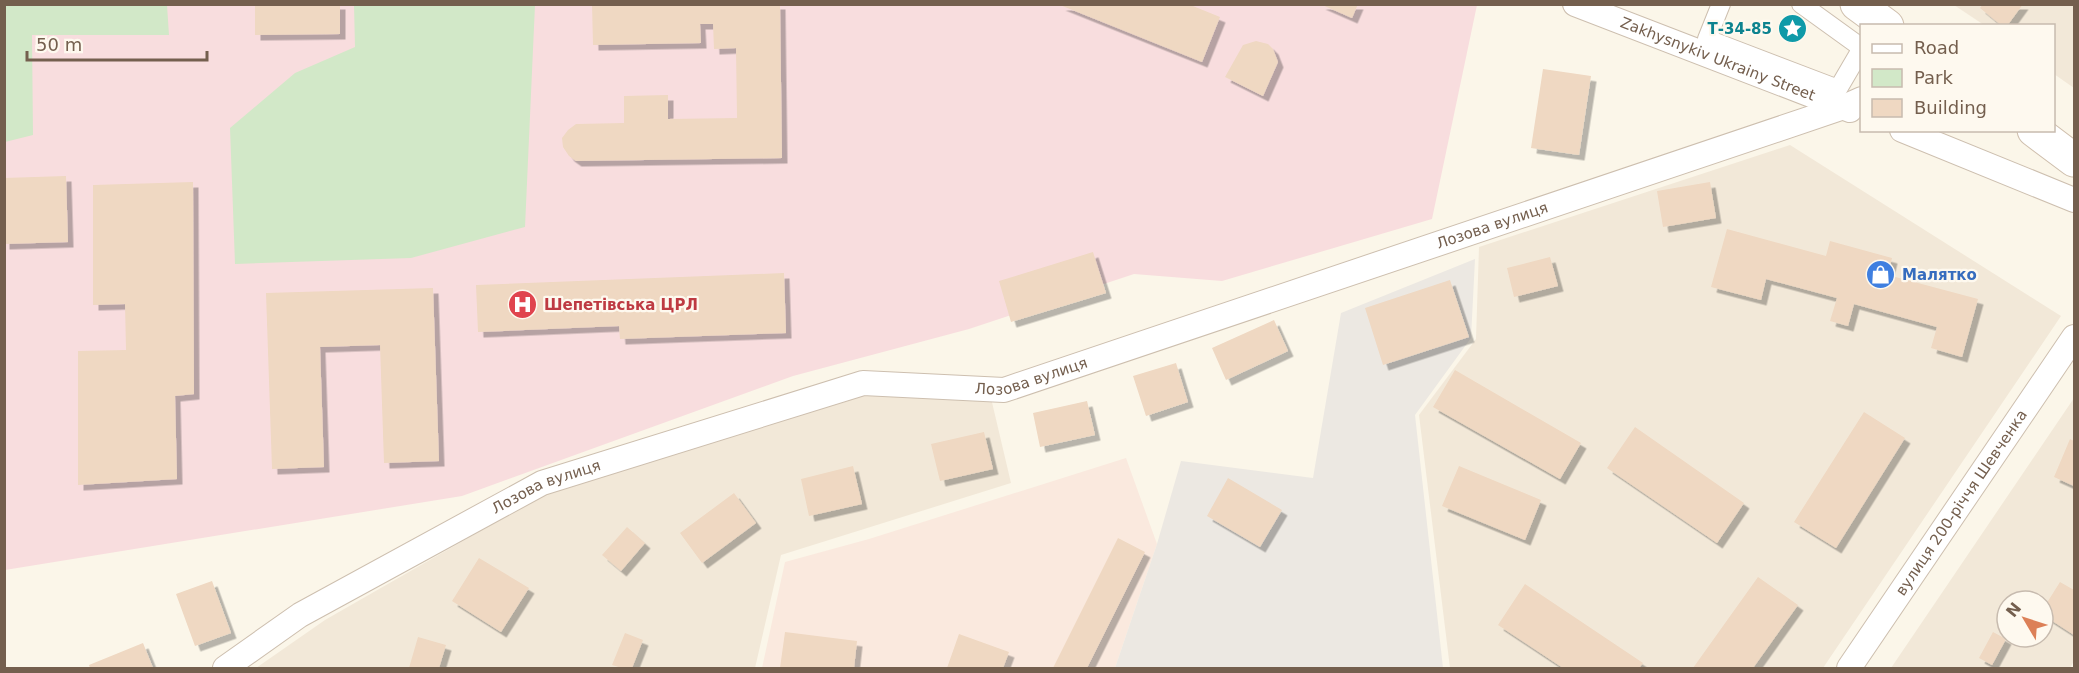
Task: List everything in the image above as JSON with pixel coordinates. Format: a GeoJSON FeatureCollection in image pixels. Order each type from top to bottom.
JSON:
{"type":"FeatureCollection","features":[{"type":"Feature","properties":{"kind":"main road"},"geometry":{"type":"LineString","coordinates":[[1857,4],[1884,24]]}},
{"type":"Feature","properties":{"kind":"main road"},"geometry":{"type":"LineString","coordinates":[[2037,132],[2074,160]]}},
{"type":"Feature","properties":{"kind":"street","name":"Zakhysnykiv Ukrainy Street"},"geometry":{"type":"LineString","coordinates":[[1575,4],[1856,107]]}},
{"type":"Feature","properties":{"kind":"street"},"geometry":{"type":"LineString","coordinates":[[1721,4],[1707,39],[1838,89],[1860,51]]}},
{"type":"Feature","properties":{"kind":"street"},"geometry":{"type":"LineString","coordinates":[[1801,4],[1860,47]]}},
{"type":"Feature","properties":{"kind":"street","name":"Лозова вулиця"},"geometry":{"type":"LineString","coordinates":[[225,669],[300,615],[542,483],[863,383],[1004,390],[1856,107]]}},
{"type":"Feature","properties":{"kind":"street"},"geometry":{"type":"LineString","coordinates":[[1907,132],[2074,200]]}},
{"type":"Feature","properties":{"kind":"street","name":"вулиця 200-річчя Шевченка"},"geometry":{"type":"LineString","coordinates":[[1849,669],[2074,337]]}},
{"type":"Feature","properties":{"kind":"shaded area","name":"Шепетівська ЦРЛ"},"geometry":{"type":"Polygon","coordinates":[[[5,5],[1477,5],[1432,219],[1222,281],[1134,274],[969,329],[793,376],[462,496],[5,570],[5,5]]]}},
{"type":"Feature","properties":{"kind":"shaded area"},"geometry":{"type":"Polygon","coordinates":[[[1954,5],[2074,5],[2074,88],[2055,75],[2055,24],[1982,24],[1954,5]]]}},
{"type":"Feature","properties":{"kind":"shaded area"},"geometry":{"type":"Polygon","coordinates":[[[1790,145],[2061,316],[1823,668],[1450,668],[1419,415],[1476,339],[1479,247],[1790,145]]]}},
{"type":"Feature","properties":{"kind":"shaded area"},"geometry":{"type":"Polygon","coordinates":[[[1475,259],[1471,338],[1415,415],[1443,668],[1115,668],[1157,544],[1181,461],[1313,478],[1341,313],[1475,259]]]}},
{"type":"Feature","properties":{"kind":"shaded area"},"geometry":{"type":"Polygon","coordinates":[[[868,391],[991,398],[1011,483],[781,555],[755,668],[256,668],[325,620],[543,495],[868,391]]]}},
{"type":"Feature","properties":{"kind":"shaded area"},"geometry":{"type":"Polygon","coordinates":[[[2074,398],[2074,661],[2070,668],[1891,668],[2074,398]]]}},
{"type":"Feature","properties":{"kind":"shaded area"},"geometry":{"type":"Polygon","coordinates":[[[1126,458],[1157,544],[1115,668],[762,668],[785,562],[869,539],[1126,458]]]}},
{"type":"Feature","properties":{"kind":"green space"},"geometry":{"type":"Polygon","coordinates":[[[4,5],[167,5],[169,35],[32,35],[33,135],[5,142],[4,5]]]}},
{"type":"Feature","properties":{"kind":"green space"},"geometry":{"type":"Polygon","coordinates":[[[354,5],[535,5],[525,227],[411,258],[235,264],[230,128],[295,73],[355,47],[354,5]]]}},
{"type":"Feature","properties":{"kind":"building"},"geometry":{"type":"Polygon","coordinates":[[[340,4],[340,34],[255,35],[255,5],[340,4]]]}},
{"type":"Feature","properties":{"kind":"building"},"geometry":{"type":"Polygon","coordinates":[[[592,4],[780,4],[782,158],[576,161],[569,156],[563,147],[562,138],[568,130],[576,124],[624,123],[624,96],[668,95],[668,119],[737,118],[736,48],[714,49],[713,24],[700,24],[701,43],[593,45],[592,4]]]}},
{"type":"Feature","properties":{"kind":"building"},"geometry":{"type":"Polygon","coordinates":[[[1188,4],[1220,17],[1202,62],[1060,5],[1188,4]]]}},
{"type":"Feature","properties":{"kind":"building"},"geometry":{"type":"Polygon","coordinates":[[[1320,4],[1358,4],[1352,18],[1320,4]]]}},
{"type":"Feature","properties":{"kind":"building"},"geometry":{"type":"Polygon","coordinates":[[[1983,4],[2023,4],[2008,24],[2000,24],[1980,8],[1983,4]]]}},
{"type":"Feature","properties":{"kind":"building"},"geometry":{"type":"Polygon","coordinates":[[[1256,41],[1268,44],[1273,49],[1278,62],[1263,96],[1225,77],[1243,45],[1256,41]]]}},
{"type":"Feature","properties":{"kind":"building"},"geometry":{"type":"Polygon","coordinates":[[[1543,69],[1591,76],[1579,155],[1531,148],[1543,69]]]}},
{"type":"Feature","properties":{"kind":"building"},"geometry":{"type":"Polygon","coordinates":[[[66,176],[68,242],[4,244],[4,178],[66,176]]]}},
{"type":"Feature","properties":{"kind":"building"},"geometry":{"type":"Polygon","coordinates":[[[193,182],[194,394],[175,396],[177,479],[78,485],[78,351],[126,350],[125,304],[93,305],[93,185],[193,182]]]}},
{"type":"Feature","properties":{"kind":"building"},"geometry":{"type":"Polygon","coordinates":[[[1710,182],[1716,218],[1663,227],[1657,191],[1710,182]]]}},
{"type":"Feature","properties":{"kind":"building"},"geometry":{"type":"Polygon","coordinates":[[[1727,229],[1826,256],[1830,241],[1892,258],[1888,275],[1978,299],[1962,357],[1931,348],[1937,327],[1854,304],[1848,326],[1830,321],[1837,298],[1766,279],[1761,300],[1711,287],[1727,229]]]}},
{"type":"Feature","properties":{"kind":"building"},"geometry":{"type":"Polygon","coordinates":[[[1093,252],[1106,293],[1011,322],[999,281],[1093,252]]]}},
{"type":"Feature","properties":{"kind":"building"},"geometry":{"type":"Polygon","coordinates":[[[1550,257],[1558,286],[1514,297],[1507,268],[1550,257]]]}},
{"type":"Feature","properties":{"kind":"building"},"geometry":{"type":"Polygon","coordinates":[[[784,273],[786,333],[620,339],[619,326],[478,332],[476,285],[784,273]]]}},
{"type":"Feature","properties":{"kind":"building"},"geometry":{"type":"Polygon","coordinates":[[[1450,280],[1469,337],[1383,365],[1365,308],[1450,280]]]}},
{"type":"Feature","properties":{"kind":"building"},"geometry":{"type":"Polygon","coordinates":[[[433,288],[439,461],[384,463],[380,345],[320,347],[324,467],[272,469],[266,293],[433,288]]]}},
{"type":"Feature","properties":{"kind":"building"},"geometry":{"type":"Polygon","coordinates":[[[1274,320],[1288,351],[1226,380],[1212,348],[1274,320]]]}},
{"type":"Feature","properties":{"kind":"building"},"geometry":{"type":"Polygon","coordinates":[[[1176,363],[1188,402],[1146,416],[1133,376],[1176,363]]]}},
{"type":"Feature","properties":{"kind":"building"},"geometry":{"type":"Polygon","coordinates":[[[1455,370],[1581,443],[1560,479],[1433,407],[1455,370]]]}},
{"type":"Feature","properties":{"kind":"building"},"geometry":{"type":"Polygon","coordinates":[[[1087,401],[1095,435],[1040,447],[1033,413],[1087,401]]]}},
{"type":"Feature","properties":{"kind":"building"},"geometry":{"type":"Polygon","coordinates":[[[1864,412],[1905,438],[1836,548],[1794,522],[1864,412]]]}},
{"type":"Feature","properties":{"kind":"building"},"geometry":{"type":"Polygon","coordinates":[[[1635,427],[1744,503],[1717,543],[1607,468],[1635,427]]]}},
{"type":"Feature","properties":{"kind":"building"},"geometry":{"type":"Polygon","coordinates":[[[984,432],[993,469],[940,481],[931,444],[984,432]]]}},
{"type":"Feature","properties":{"kind":"building"},"geometry":{"type":"Polygon","coordinates":[[[2070,439],[2074,441],[2074,486],[2054,477],[2070,439]]]}},
{"type":"Feature","properties":{"kind":"building"},"geometry":{"type":"Polygon","coordinates":[[[853,466],[862,504],[809,516],[801,479],[853,466]]]}},
{"type":"Feature","properties":{"kind":"building"},"geometry":{"type":"Polygon","coordinates":[[[1459,466],[1541,500],[1525,540],[1442,506],[1459,466]]]}},
{"type":"Feature","properties":{"kind":"building"},"geometry":{"type":"Polygon","coordinates":[[[1228,478],[1282,510],[1260,547],[1207,516],[1228,478]]]}},
{"type":"Feature","properties":{"kind":"building"},"geometry":{"type":"Polygon","coordinates":[[[734,493],[756,523],[702,563],[680,533],[734,493]]]}},
{"type":"Feature","properties":{"kind":"building"},"geometry":{"type":"Polygon","coordinates":[[[627,527],[645,543],[621,571],[602,555],[627,527]]]}},
{"type":"Feature","properties":{"kind":"building"},"geometry":{"type":"Polygon","coordinates":[[[1118,538],[1145,552],[1087,668],[1053,668],[1118,538]]]}},
{"type":"Feature","properties":{"kind":"building"},"geometry":{"type":"Polygon","coordinates":[[[479,558],[529,588],[501,632],[452,601],[479,558]]]}},
{"type":"Feature","properties":{"kind":"building"},"geometry":{"type":"Polygon","coordinates":[[[1758,577],[1798,605],[1753,668],[1693,668],[1758,577]]]}},
{"type":"Feature","properties":{"kind":"building"},"geometry":{"type":"Polygon","coordinates":[[[212,581],[231,633],[195,646],[176,594],[212,581]]]}},
{"type":"Feature","properties":{"kind":"building"},"geometry":{"type":"Polygon","coordinates":[[[2060,582],[2074,590],[2074,635],[2055,623],[2055,590],[2060,582]]]}},
{"type":"Feature","properties":{"kind":"building"},"geometry":{"type":"Polygon","coordinates":[[[1525,584],[1643,663],[1639,668],[1563,668],[1498,625],[1525,584]]]}},
{"type":"Feature","properties":{"kind":"building"},"geometry":{"type":"Polygon","coordinates":[[[785,632],[857,641],[854,668],[780,668],[785,632]]]}},
{"type":"Feature","properties":{"kind":"building"},"geometry":{"type":"Polygon","coordinates":[[[1993,632],[1995,633],[1995,649],[2001,649],[1992,665],[1979,658],[1993,632]]]}},
{"type":"Feature","properties":{"kind":"building"},"geometry":{"type":"Polygon","coordinates":[[[625,633],[643,640],[632,668],[612,665],[625,633]]]}},
{"type":"Feature","properties":{"kind":"building"},"geometry":{"type":"Polygon","coordinates":[[[959,634],[1009,652],[1003,668],[947,668],[959,634]]]}},
{"type":"Feature","properties":{"kind":"building"},"geometry":{"type":"Polygon","coordinates":[[[418,637],[446,645],[439,668],[409,668],[418,637]]]}},
{"type":"Feature","properties":{"kind":"building"},"geometry":{"type":"Polygon","coordinates":[[[143,643],[153,668],[90,668],[89,665],[143,643]]]}},
{"type":"Feature","properties":{"kind":"place","name":"Т-34-85"},"geometry":{"type":"Point","coordinates":[1793,29]}},
{"type":"Feature","properties":{"kind":"place","name":"Малятко"},"geometry":{"type":"Point","coordinates":[1881,275]}},
{"type":"Feature","properties":{"kind":"place","name":"Шепетівська ЦРЛ"},"geometry":{"type":"Point","coordinates":[523,305]}}]}
